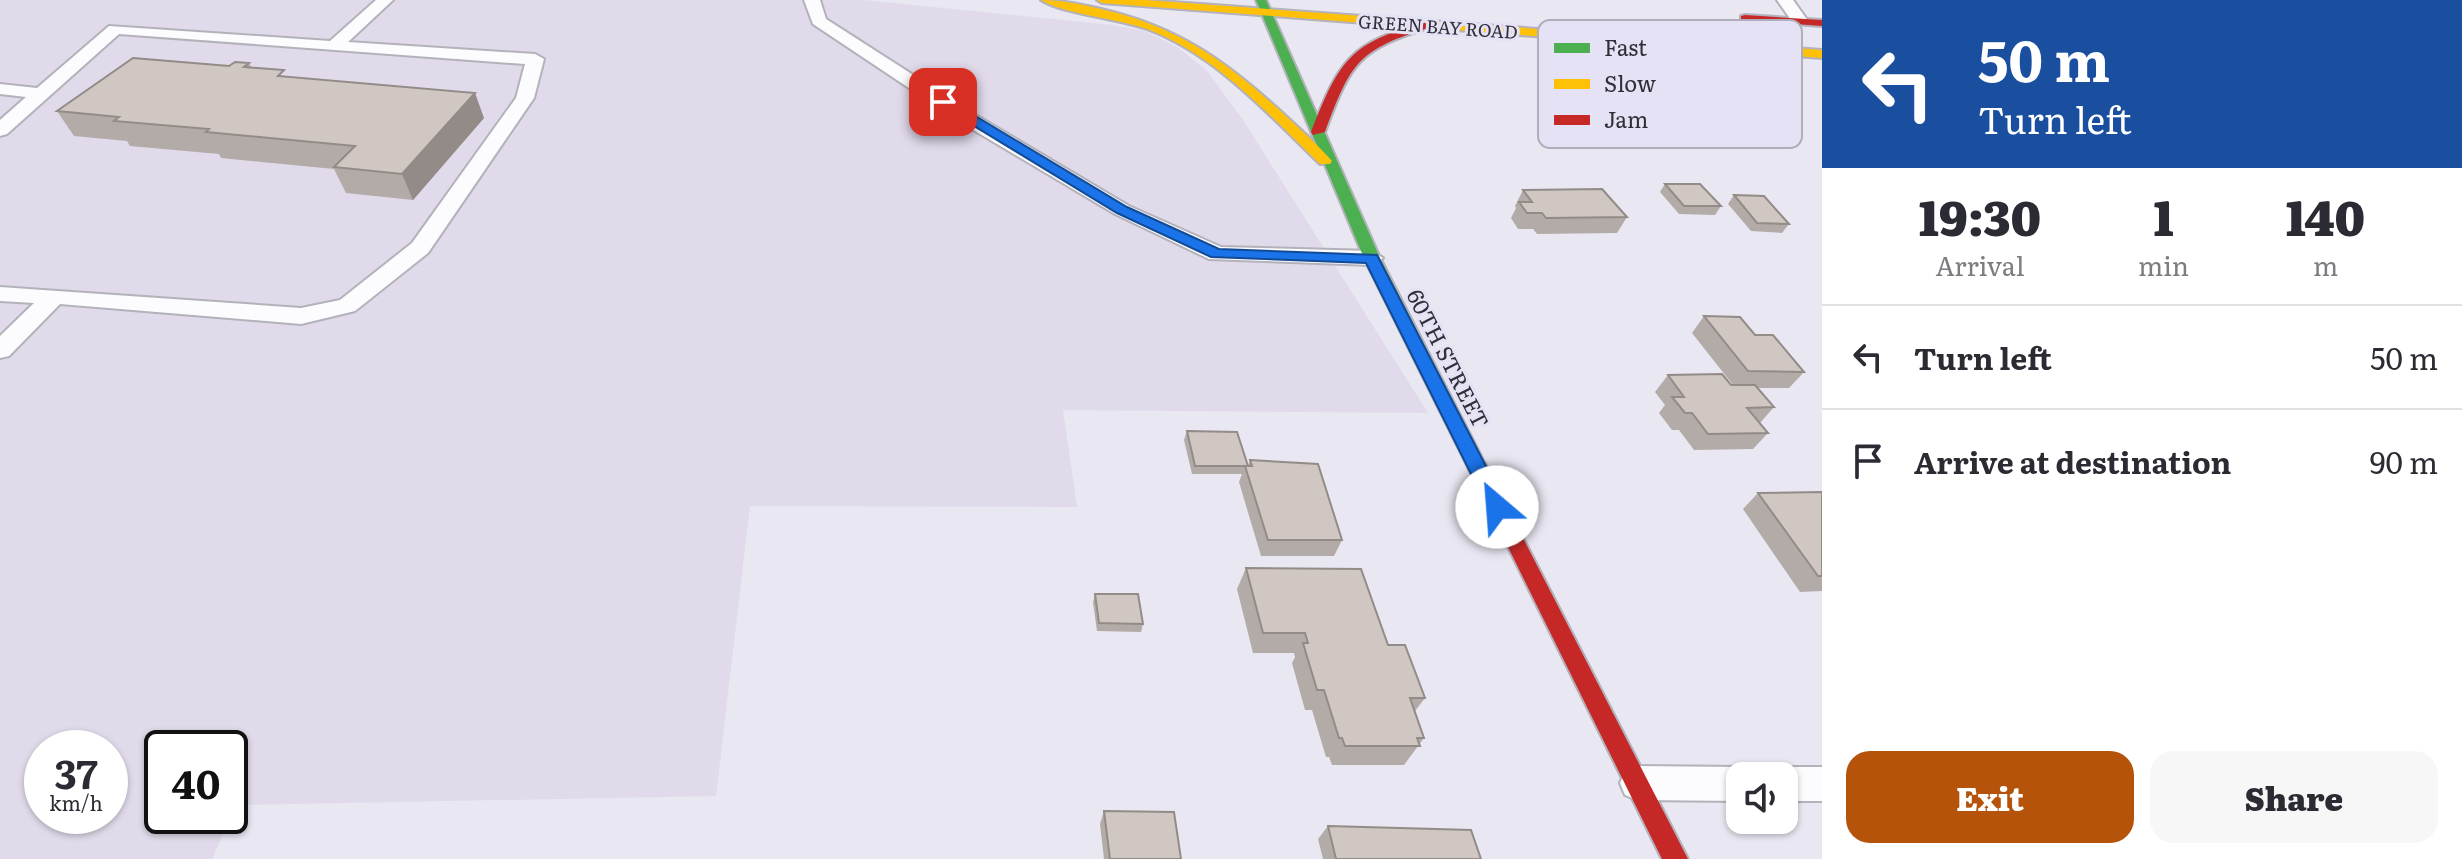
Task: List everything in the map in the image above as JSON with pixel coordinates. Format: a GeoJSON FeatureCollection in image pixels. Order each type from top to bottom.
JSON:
{"type":"FeatureCollection","features":[{"type":"Feature","properties":{"kind":"street"},"geometry":{"type":"LineString","coordinates":[[1046,0],[1132,21],[1197,49],[1231,75],[1334,169]]}},
{"type":"Feature","properties":{"kind":"street","name":"GREEN BAY ROAD"},"geometry":{"type":"LineString","coordinates":[[1102,0],[1264,7],[1538,33]]}},
{"type":"Feature","properties":{"kind":"street","name":"60TH STREET"},"geometry":{"type":"LineString","coordinates":[[1264,7],[1372,258],[1675,859]]}},
{"type":"Feature","properties":{"kind":"street"},"geometry":{"type":"LineString","coordinates":[[1723,16],[1785,20]]}},
{"type":"Feature","properties":{"kind":"street"},"geometry":{"type":"LineString","coordinates":[[1802,21],[1822,23]]}},
{"type":"Feature","properties":{"kind":"street"},"geometry":{"type":"LineString","coordinates":[[1318,132],[1347,59],[1361,46],[1428,25]]}},
{"type":"Feature","properties":{"kind":"street","name":"GREEN BAY ROAD"},"geometry":{"type":"LineString","coordinates":[[1802,53],[1822,54]]}},
{"type":"Feature","properties":{"kind":"lane"},"geometry":{"type":"LineString","coordinates":[[334,46],[385,0]]}},
{"type":"Feature","properties":{"kind":"lane"},"geometry":{"type":"LineString","coordinates":[[812,0],[819,21],[967,118],[1122,210],[1217,254],[1372,258]]}},
{"type":"Feature","properties":{"kind":"lane"},"geometry":{"type":"LineString","coordinates":[[1785,0],[1799,20]]}},
{"type":"Feature","properties":{"kind":"lane"},"geometry":{"type":"LineString","coordinates":[[0,130],[115,29],[535,59],[525,98],[420,248],[347,306],[301,316],[0,294]]}},
{"type":"Feature","properties":{"kind":"lane"},"geometry":{"type":"LineString","coordinates":[[0,89],[42,94]]}},
{"type":"Feature","properties":{"kind":"lane"},"geometry":{"type":"LineString","coordinates":[[0,350],[54,296]]}},
{"type":"Feature","properties":{"kind":"lane"},"geometry":{"type":"LineString","coordinates":[[1637,783],[1726,784]]}},
{"type":"Feature","properties":{"kind":"lane"},"geometry":{"type":"LineString","coordinates":[[1798,784],[1822,784]]}},
{"type":"Feature","properties":{"kind":"shaded area"},"geometry":{"type":"Polygon","coordinates":[[[0,0],[863,0],[1113,25],[1145,31],[1179,48],[1207,71],[1243,120],[1428,413],[1063,410],[1077,507],[750,506],[716,796],[248,805],[248,730],[144,730],[144,834],[223,834],[212,859],[0,859],[0,0]]]}},
{"type":"Feature","properties":{"kind":"building"},"geometry":{"type":"Polygon","coordinates":[[[133,58],[229,66],[235,62],[249,63],[244,67],[284,70],[278,76],[475,93],[402,174],[334,167],[355,146],[206,132],[209,129],[114,121],[119,117],[57,111],[133,58]]]}},
{"type":"Feature","properties":{"kind":"building"},"geometry":{"type":"Polygon","coordinates":[[[1665,184],[1700,184],[1721,206],[1684,206],[1665,184]]]}},
{"type":"Feature","properties":{"kind":"building"},"geometry":{"type":"Polygon","coordinates":[[[1602,189],[1627,217],[1546,218],[1542,213],[1527,213],[1519,202],[1532,202],[1523,190],[1602,189]]]}},
{"type":"Feature","properties":{"kind":"building"},"geometry":{"type":"Polygon","coordinates":[[[1734,195],[1764,196],[1789,224],[1757,223],[1734,195]]]}},
{"type":"Feature","properties":{"kind":"building"},"geometry":{"type":"Polygon","coordinates":[[[1704,316],[1740,317],[1755,335],[1773,335],[1804,372],[1748,371],[1704,316]]]}},
{"type":"Feature","properties":{"kind":"building"},"geometry":{"type":"Polygon","coordinates":[[[1722,374],[1731,385],[1755,385],[1774,407],[1747,408],[1768,433],[1708,434],[1692,413],[1685,413],[1672,397],[1684,397],[1668,375],[1722,374]]]}},
{"type":"Feature","properties":{"kind":"building"},"geometry":{"type":"Polygon","coordinates":[[[1187,431],[1237,432],[1248,466],[1195,466],[1187,431]]]}},
{"type":"Feature","properties":{"kind":"building"},"geometry":{"type":"Polygon","coordinates":[[[1250,460],[1318,464],[1342,540],[1268,540],[1245,466],[1252,466],[1250,460]]]}},
{"type":"Feature","properties":{"kind":"building"},"geometry":{"type":"Polygon","coordinates":[[[1822,492],[1822,576],[1818,576],[1758,493],[1822,492]]]}},
{"type":"Feature","properties":{"kind":"building"},"geometry":{"type":"Polygon","coordinates":[[[1246,568],[1361,569],[1388,645],[1405,645],[1425,698],[1410,698],[1424,738],[1417,738],[1420,746],[1345,746],[1339,738],[1324,690],[1317,690],[1303,643],[1308,643],[1305,633],[1263,633],[1246,568]]]}},
{"type":"Feature","properties":{"kind":"building"},"geometry":{"type":"Polygon","coordinates":[[[1095,594],[1138,594],[1143,624],[1099,623],[1095,594]]]}},
{"type":"Feature","properties":{"kind":"building"},"geometry":{"type":"Polygon","coordinates":[[[1104,811],[1174,812],[1181,859],[1110,859],[1104,811]]]}},
{"type":"Feature","properties":{"kind":"building"},"geometry":{"type":"Polygon","coordinates":[[[1328,826],[1471,830],[1481,859],[1336,859],[1328,826]]]}},
{"type":"Feature","properties":{"kind":"traffic: fast"},"geometry":{"type":"LineString","coordinates":[[1261,0],[1372,258],[1478,468]]}},
{"type":"Feature","properties":{"kind":"traffic: slow"},"geometry":{"type":"LineString","coordinates":[[1046,0],[1137,22],[1189,45],[1250,90],[1325,161]]}},
{"type":"Feature","properties":{"kind":"traffic: slow"},"geometry":{"type":"LineString","coordinates":[[1102,0],[1538,33]]}},
{"type":"Feature","properties":{"kind":"traffic: slow"},"geometry":{"type":"LineString","coordinates":[[1802,52],[1822,54]]}},
{"type":"Feature","properties":{"kind":"traffic: jam"},"geometry":{"type":"LineString","coordinates":[[1745,18],[1776,20]]}},
{"type":"Feature","properties":{"kind":"traffic: jam"},"geometry":{"type":"LineString","coordinates":[[1802,22],[1822,23]]}},
{"type":"Feature","properties":{"kind":"traffic: jam"},"geometry":{"type":"LineString","coordinates":[[1318,132],[1336,87],[1354,59],[1381,40],[1428,25]]}},
{"type":"Feature","properties":{"kind":"traffic: jam"},"geometry":{"type":"LineString","coordinates":[[1478,468],[1675,859]]}},
{"type":"Feature","properties":{"kind":"route"},"geometry":{"type":"LineString","coordinates":[[943,102],[1122,210],[1217,254],[1372,258],[1497,507]]}}]}
